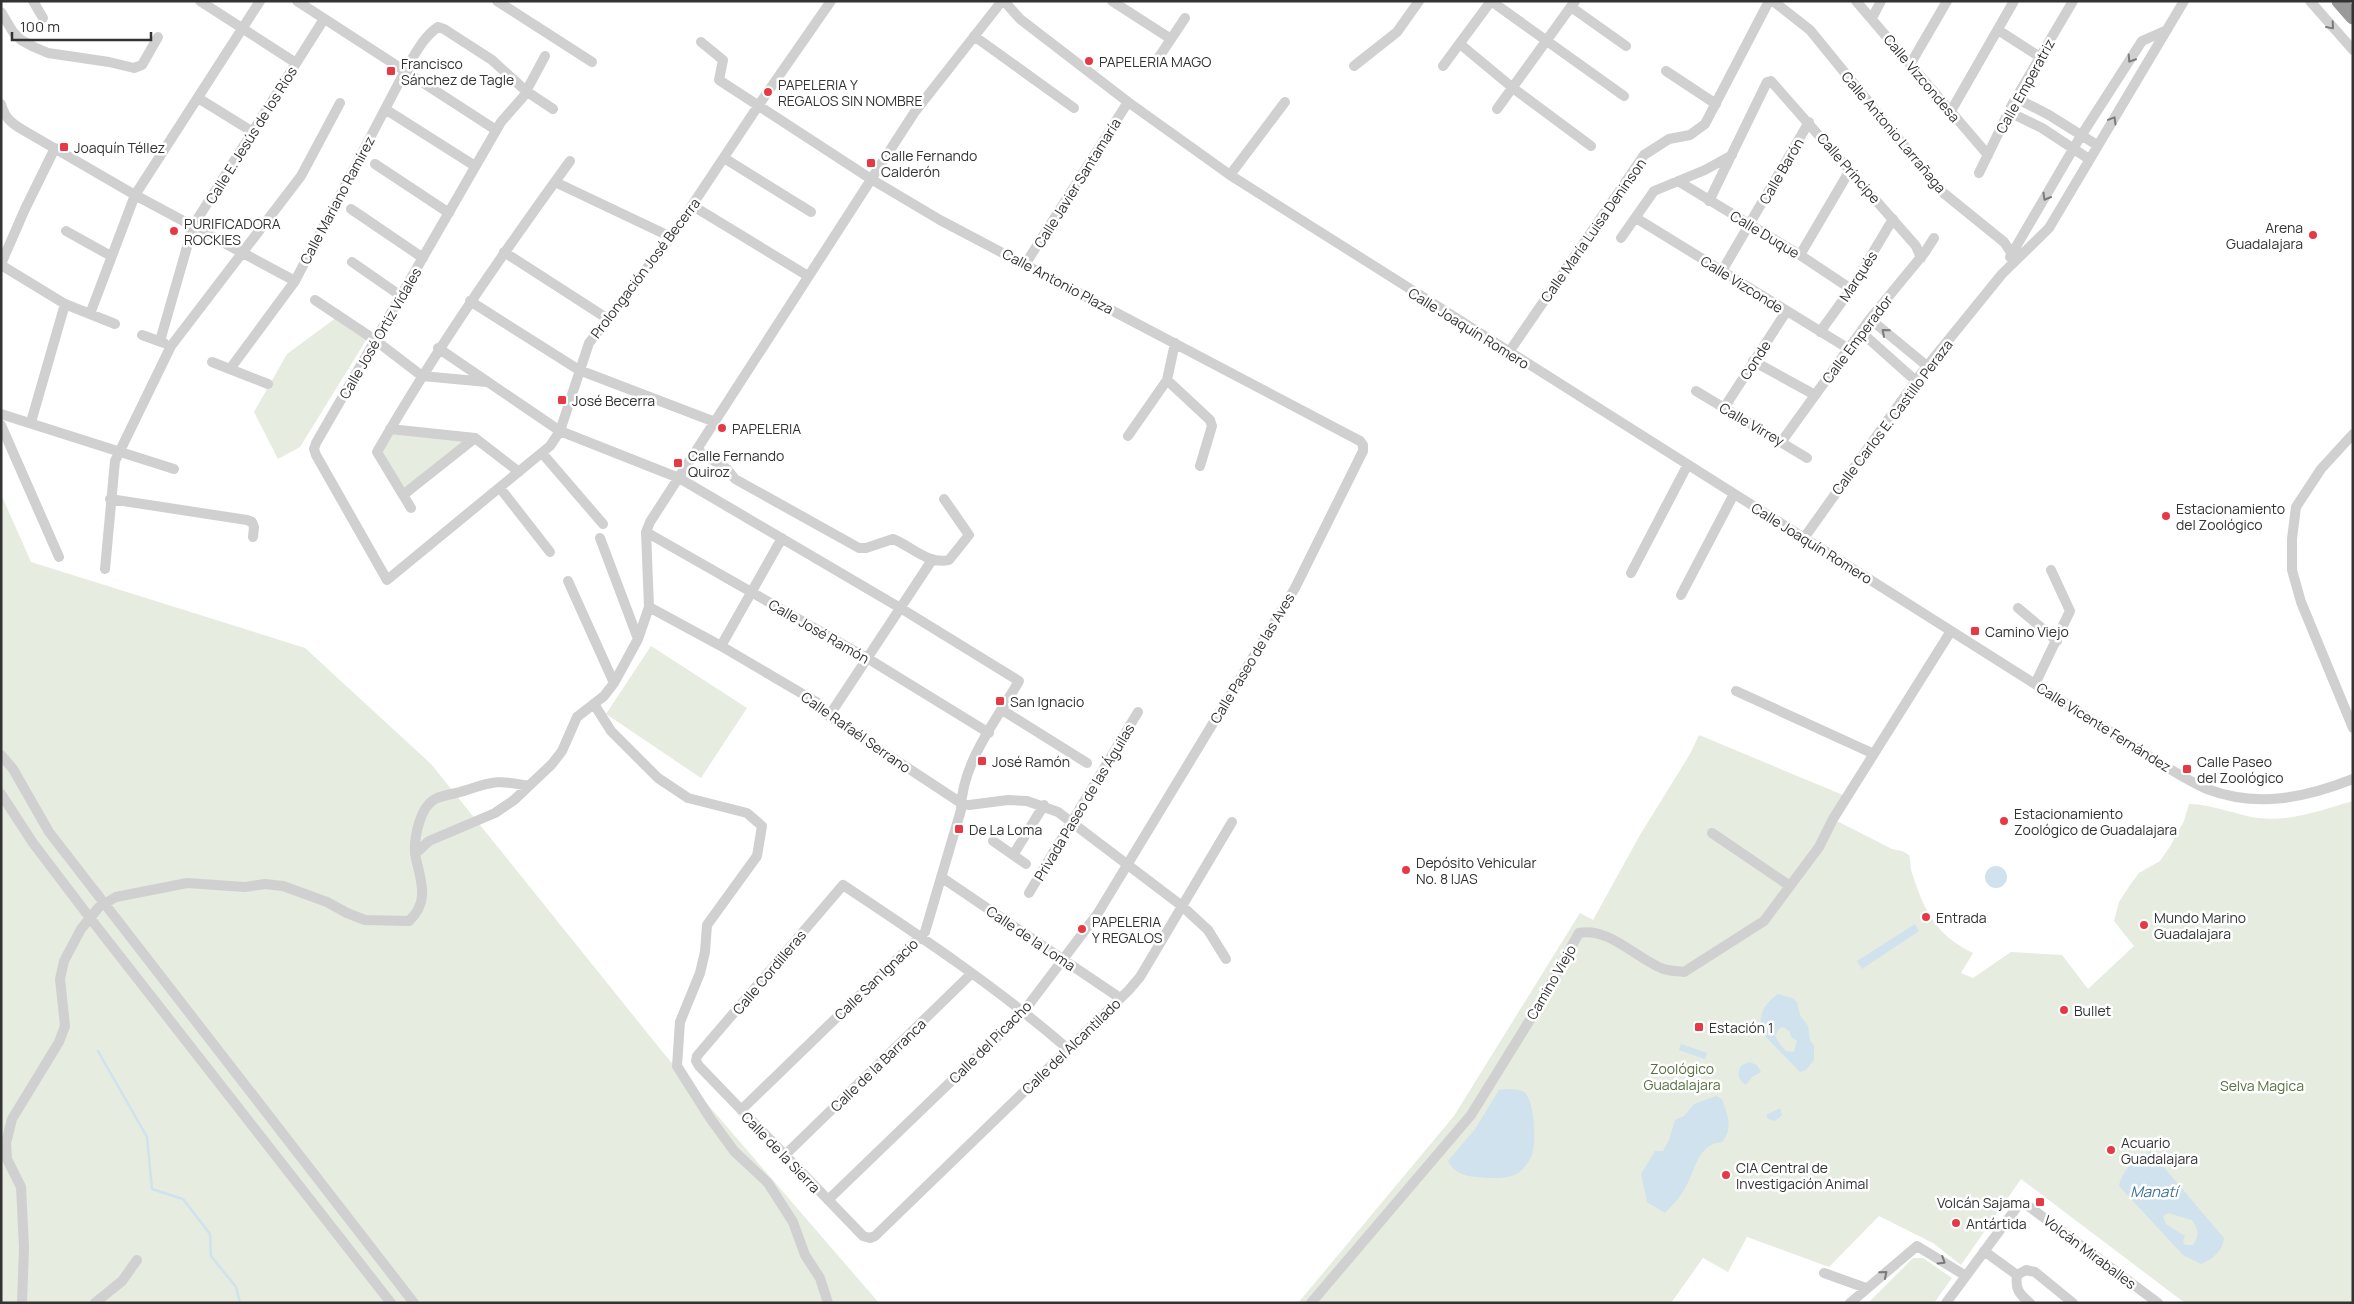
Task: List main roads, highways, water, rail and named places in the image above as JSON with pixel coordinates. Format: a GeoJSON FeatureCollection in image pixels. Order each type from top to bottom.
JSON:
{"type":"FeatureCollection","features":[{"type":"Feature","properties":{"kind":"highway"},"geometry":{"type":"LineString","coordinates":[[2339,1],[2353,16]]}},
{"type":"Feature","properties":{"kind":"water"},"geometry":{"type":"Polygon","coordinates":[[[1996,866],[2004,869],[2007,877],[2004,885],[1996,888],[1988,885],[1985,877],[1988,869],[1996,866]]]}},
{"type":"Feature","properties":{"kind":"water"},"geometry":{"type":"Polygon","coordinates":[[[1915,924],[1919,931],[1862,969],[1857,961],[1915,924]]]}},
{"type":"Feature","properties":{"kind":"water"},"geometry":{"type":"Polygon","coordinates":[[[1778,994],[1792,998],[1797,1002],[1800,1015],[1808,1026],[1810,1040],[1814,1046],[1814,1060],[1806,1070],[1800,1072],[1761,1032],[1763,1010],[1778,994]],[[1784,1027],[1780,1028],[1775,1035],[1786,1051],[1794,1052],[1797,1041],[1791,1037],[1790,1032],[1784,1027]]]}},
{"type":"Feature","properties":{"kind":"water"},"geometry":{"type":"Polygon","coordinates":[[[1681,1044],[1707,1053],[1705,1059],[1679,1050],[1681,1044]]]}},
{"type":"Feature","properties":{"kind":"water"},"geometry":{"type":"Polygon","coordinates":[[[1749,1062],[1757,1065],[1761,1072],[1752,1077],[1746,1085],[1741,1081],[1739,1074],[1742,1065],[1749,1062]]]}},
{"type":"Feature","properties":{"kind":"water"},"geometry":{"type":"Polygon","coordinates":[[[1499,1090],[1524,1092],[1528,1096],[1534,1122],[1532,1155],[1520,1171],[1509,1177],[1476,1177],[1460,1173],[1448,1161],[1475,1129],[1499,1090]]]}},
{"type":"Feature","properties":{"kind":"water"},"geometry":{"type":"Polygon","coordinates":[[[1716,1096],[1722,1099],[1727,1116],[1729,1126],[1726,1137],[1722,1142],[1714,1144],[1702,1153],[1679,1198],[1665,1213],[1647,1202],[1641,1174],[1655,1151],[1663,1151],[1669,1140],[1675,1120],[1684,1116],[1694,1104],[1716,1096]]]}},
{"type":"Feature","properties":{"kind":"water"},"geometry":{"type":"Polygon","coordinates":[[[1780,1108],[1782,1115],[1775,1121],[1768,1119],[1766,1115],[1780,1108]]]}},
{"type":"Feature","properties":{"kind":"water","name":"Manatí"},"geometry":{"type":"Polygon","coordinates":[[[2150,1151],[2224,1238],[2222,1247],[2210,1260],[2201,1264],[2183,1255],[2119,1186],[2126,1170],[2150,1151]],[[2168,1213],[2163,1216],[2166,1224],[2185,1236],[2183,1242],[2185,1245],[2193,1245],[2197,1238],[2197,1229],[2192,1220],[2168,1213]]]}},
{"type":"Feature","properties":{"kind":"waterway"},"geometry":{"type":"LineString","coordinates":[[98,1051],[147,1137],[152,1189],[183,1199],[210,1234],[211,1256],[236,1287],[240,1303]]}},
{"type":"Feature","properties":{"kind":"place","name":"PAPELERIA MAGO"},"geometry":{"type":"Point","coordinates":[1089,61]}},
{"type":"Feature","properties":{"kind":"place","name":"Francisco Sánchez de Tagle"},"geometry":{"type":"Point","coordinates":[391,71]}},
{"type":"Feature","properties":{"kind":"place","name":"PAPELERIA Y REGALOS SIN NOMBRE"},"geometry":{"type":"Point","coordinates":[768,92]}},
{"type":"Feature","properties":{"kind":"place","name":"Joaquín Téllez"},"geometry":{"type":"Point","coordinates":[64,147]}},
{"type":"Feature","properties":{"kind":"place","name":"Calle Fernando Calderón"},"geometry":{"type":"Point","coordinates":[871,163]}},
{"type":"Feature","properties":{"kind":"place","name":"PURIFICADORA ROCKIES"},"geometry":{"type":"Point","coordinates":[174,231]}},
{"type":"Feature","properties":{"kind":"place","name":"Arena Guadalajara"},"geometry":{"type":"Point","coordinates":[2313,235]}},
{"type":"Feature","properties":{"kind":"place","name":"José Becerra"},"geometry":{"type":"Point","coordinates":[562,400]}},
{"type":"Feature","properties":{"kind":"place","name":"PAPELERIA"},"geometry":{"type":"Point","coordinates":[722,428]}},
{"type":"Feature","properties":{"kind":"place","name":"Calle Fernando Quiroz"},"geometry":{"type":"Point","coordinates":[678,463]}},
{"type":"Feature","properties":{"kind":"place","name":"Estacionamiento del Zoológico"},"geometry":{"type":"Point","coordinates":[2166,516]}},
{"type":"Feature","properties":{"kind":"place","name":"Camino Viejo"},"geometry":{"type":"Point","coordinates":[1975,631]}},
{"type":"Feature","properties":{"kind":"place","name":"San Ignacio"},"geometry":{"type":"Point","coordinates":[1000,701]}},
{"type":"Feature","properties":{"kind":"place","name":"José Ramón"},"geometry":{"type":"Point","coordinates":[982,761]}},
{"type":"Feature","properties":{"kind":"place","name":"Calle Paseo del Zoológico"},"geometry":{"type":"Point","coordinates":[2187,769]}},
{"type":"Feature","properties":{"kind":"place","name":"Estacionamiento Zoológico de Guadalajara"},"geometry":{"type":"Point","coordinates":[2004,821]}},
{"type":"Feature","properties":{"kind":"place","name":"De La Loma"},"geometry":{"type":"Point","coordinates":[959,829]}},
{"type":"Feature","properties":{"kind":"place","name":"Depósito Vehicular No. 8 IJAS"},"geometry":{"type":"Point","coordinates":[1406,870]}},
{"type":"Feature","properties":{"kind":"place","name":"Entrada"},"geometry":{"type":"Point","coordinates":[1926,917]}},
{"type":"Feature","properties":{"kind":"place","name":"Mundo Marino Guadalajara"},"geometry":{"type":"Point","coordinates":[2144,925]}},
{"type":"Feature","properties":{"kind":"place","name":"PAPELERIA Y REGALOS"},"geometry":{"type":"Point","coordinates":[1082,929]}},
{"type":"Feature","properties":{"kind":"place","name":"Bullet"},"geometry":{"type":"Point","coordinates":[2064,1010]}},
{"type":"Feature","properties":{"kind":"place","name":"Estación 1"},"geometry":{"type":"Point","coordinates":[1699,1027]}},
{"type":"Feature","properties":{"kind":"place","name":"Acuario Guadalajara"},"geometry":{"type":"Point","coordinates":[2111,1150]}},
{"type":"Feature","properties":{"kind":"place","name":"CIA Central de Investigación Animal"},"geometry":{"type":"Point","coordinates":[1726,1175]}},
{"type":"Feature","properties":{"kind":"place","name":"Volcán Sajama"},"geometry":{"type":"Point","coordinates":[2040,1202]}},
{"type":"Feature","properties":{"kind":"place","name":"Antártida"},"geometry":{"type":"Point","coordinates":[1956,1223]}},
{"type":"Feature","properties":{"kind":"park label","name":"Zoológico Guadalajara"},"geometry":{"type":"Point","coordinates":[1682,1076]}},
{"type":"Feature","properties":{"kind":"park label","name":"Selva Magica"},"geometry":{"type":"Point","coordinates":[2262,1085]}}]}
